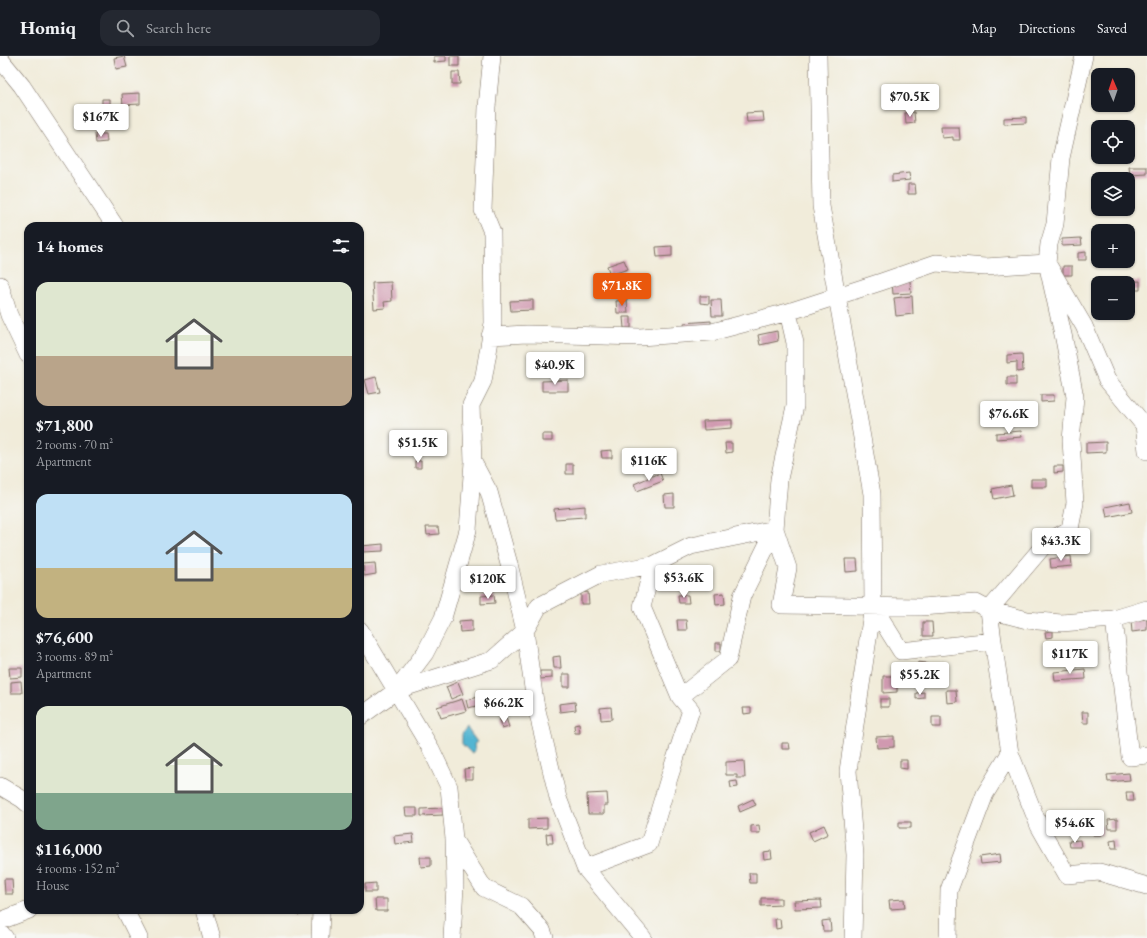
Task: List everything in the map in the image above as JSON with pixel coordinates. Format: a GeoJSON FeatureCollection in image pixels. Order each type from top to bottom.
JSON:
{"type":"FeatureCollection","features":[{"type":"Feature","properties":{"kind":"street"},"geometry":{"type":"LineString","coordinates":[[364,714],[397,690],[425,653],[443,618],[468,530],[473,462],[471,406],[483,382],[493,323],[492,232],[483,210],[487,107],[492,56]]}},
{"type":"Feature","properties":{"kind":"street"},"geometry":{"type":"LineString","coordinates":[[818,56],[821,206],[872,494],[873,606],[848,771],[855,855],[853,938]]}},
{"type":"Feature","properties":{"kind":"street"},"geometry":{"type":"LineString","coordinates":[[1084,56],[1061,158],[1055,224],[1049,244],[1047,263],[1075,397],[1071,440],[1076,503],[1070,529],[1046,543],[989,610],[1010,754],[1039,826],[1067,875],[1099,872],[1147,886]]}},
{"type":"Feature","properties":{"kind":"street"},"geometry":{"type":"LineString","coordinates":[[0,59],[22,86],[111,222]]}},
{"type":"Feature","properties":{"kind":"street"},"geometry":{"type":"LineString","coordinates":[[490,336],[527,334],[640,337],[712,332],[788,312],[936,263],[985,267],[1047,263]]}},
{"type":"Feature","properties":{"kind":"street"},"geometry":{"type":"LineString","coordinates":[[1047,263],[1084,326],[1107,380],[1144,426],[1147,450]]}},
{"type":"Feature","properties":{"kind":"street"},"geometry":{"type":"LineString","coordinates":[[0,285],[9,315],[24,346]]}},
{"type":"Feature","properties":{"kind":"street"},"geometry":{"type":"LineString","coordinates":[[680,697],[728,659],[742,596],[775,529],[779,479],[795,406],[795,343],[788,312]]}},
{"type":"Feature","properties":{"kind":"street"},"geometry":{"type":"LineString","coordinates":[[473,462],[489,492],[509,564],[524,631],[535,702],[558,798],[585,868],[643,938]]}},
{"type":"Feature","properties":{"kind":"street"},"geometry":{"type":"LineString","coordinates":[[775,529],[788,568],[781,605],[921,607],[976,604],[989,610],[1027,620],[1061,623],[1114,619],[1147,609]]}},
{"type":"Feature","properties":{"kind":"street"},"geometry":{"type":"LineString","coordinates":[[397,690],[492,660],[524,631],[539,606],[601,574],[654,565],[691,546],[775,529]]}},
{"type":"Feature","properties":{"kind":"street"},"geometry":{"type":"LineString","coordinates":[[585,868],[649,844],[691,710],[680,697],[642,607],[654,565]]}},
{"type":"Feature","properties":{"kind":"street"},"geometry":{"type":"LineString","coordinates":[[873,606],[901,652],[993,641]]}},
{"type":"Feature","properties":{"kind":"street"},"geometry":{"type":"LineString","coordinates":[[1114,619],[1130,757],[1147,755]]}},
{"type":"Feature","properties":{"kind":"street"},"geometry":{"type":"LineString","coordinates":[[364,636],[431,749],[449,787],[454,839],[455,887],[452,938]]}},
{"type":"Feature","properties":{"kind":"street"},"geometry":{"type":"LineString","coordinates":[[948,938],[949,890],[985,794],[1010,754]]}},
{"type":"Feature","properties":{"kind":"street"},"geometry":{"type":"LineString","coordinates":[[0,786],[24,801]]}},
{"type":"Feature","properties":{"kind":"street"},"geometry":{"type":"LineString","coordinates":[[454,839],[484,888],[521,906],[542,930],[546,938]]}},
{"type":"Feature","properties":{"kind":"street"},"geometry":{"type":"LineString","coordinates":[[0,920],[24,912]]}},
{"type":"Feature","properties":{"kind":"street"},"geometry":{"type":"LineString","coordinates":[[127,914],[139,937]]}},
{"type":"Feature","properties":{"kind":"street"},"geometry":{"type":"LineString","coordinates":[[138,914],[139,937]]}},
{"type":"Feature","properties":{"kind":"street"},"geometry":{"type":"LineString","coordinates":[[205,914],[212,938]]}},
{"type":"Feature","properties":{"kind":"street"},"geometry":{"type":"LineString","coordinates":[[320,938],[321,914]]}},
{"type":"Feature","properties":{"kind":"street"},"geometry":{"type":"LineString","coordinates":[[0,932],[5,938]]}},
{"type":"Feature","properties":{"kind":"water"},"geometry":{"type":"Polygon","coordinates":[[[467,728],[477,742],[474,744],[475,751],[471,753],[462,744],[462,734],[467,728]]]}},
{"type":"Feature","properties":{"kind":"building"},"geometry":{"type":"Polygon","coordinates":[[[124,56],[127,67],[116,69],[114,58],[124,56]]]}},
{"type":"Feature","properties":{"kind":"building"},"geometry":{"type":"Polygon","coordinates":[[[434,56],[446,56],[446,61],[434,62],[434,56]]]}},
{"type":"Feature","properties":{"kind":"building"},"geometry":{"type":"Polygon","coordinates":[[[450,56],[459,56],[459,66],[450,66],[450,56]]]}},
{"type":"Feature","properties":{"kind":"building"},"geometry":{"type":"Polygon","coordinates":[[[452,72],[459,72],[460,84],[452,84],[452,72]]]}},
{"type":"Feature","properties":{"kind":"building"},"geometry":{"type":"Polygon","coordinates":[[[140,93],[140,104],[123,105],[122,94],[140,93]]]}},
{"type":"Feature","properties":{"kind":"building"},"geometry":{"type":"Polygon","coordinates":[[[919,94],[919,103],[896,104],[896,95],[919,94]]]}},
{"type":"Feature","properties":{"kind":"building"},"geometry":{"type":"Polygon","coordinates":[[[102,99],[110,99],[110,104],[102,105],[102,99]]]}},
{"type":"Feature","properties":{"kind":"building"},"geometry":{"type":"Polygon","coordinates":[[[763,112],[764,121],[747,122],[746,113],[763,112]]]}},
{"type":"Feature","properties":{"kind":"building"},"geometry":{"type":"Polygon","coordinates":[[[914,112],[915,123],[906,124],[905,113],[914,112]]]}},
{"type":"Feature","properties":{"kind":"building"},"geometry":{"type":"Polygon","coordinates":[[[111,113],[112,121],[101,123],[100,114],[111,113]]]}},
{"type":"Feature","properties":{"kind":"building"},"geometry":{"type":"Polygon","coordinates":[[[1026,117],[1026,123],[1004,124],[1004,118],[1026,117]]]}},
{"type":"Feature","properties":{"kind":"building"},"geometry":{"type":"Polygon","coordinates":[[[941,127],[959,127],[960,140],[953,140],[953,137],[942,138],[941,127]]]}},
{"type":"Feature","properties":{"kind":"building"},"geometry":{"type":"Polygon","coordinates":[[[95,134],[106,134],[107,142],[96,143],[95,134]]]}},
{"type":"Feature","properties":{"kind":"building"},"geometry":{"type":"Polygon","coordinates":[[[1129,167],[1147,167],[1147,174],[1135,175],[1135,172],[1130,172],[1129,167]]]}},
{"type":"Feature","properties":{"kind":"building"},"geometry":{"type":"Polygon","coordinates":[[[909,173],[910,180],[892,182],[892,175],[909,173]]]}},
{"type":"Feature","properties":{"kind":"building"},"geometry":{"type":"Polygon","coordinates":[[[908,184],[915,184],[916,194],[908,194],[908,184]]]}},
{"type":"Feature","properties":{"kind":"building"},"geometry":{"type":"Polygon","coordinates":[[[1081,238],[1082,245],[1062,246],[1062,239],[1081,238]]]}},
{"type":"Feature","properties":{"kind":"building"},"geometry":{"type":"Polygon","coordinates":[[[672,246],[672,256],[657,257],[656,247],[672,246]]]}},
{"type":"Feature","properties":{"kind":"building"},"geometry":{"type":"Polygon","coordinates":[[[1086,252],[1086,260],[1078,260],[1078,253],[1086,252]]]}},
{"type":"Feature","properties":{"kind":"building"},"geometry":{"type":"Polygon","coordinates":[[[624,260],[628,269],[610,275],[607,266],[624,260]]]}},
{"type":"Feature","properties":{"kind":"building"},"geometry":{"type":"Polygon","coordinates":[[[1063,266],[1072,266],[1072,275],[1063,275],[1063,266]]]}},
{"type":"Feature","properties":{"kind":"building"},"geometry":{"type":"Polygon","coordinates":[[[910,281],[911,293],[893,294],[892,282],[910,281]]]}},
{"type":"Feature","properties":{"kind":"building"},"geometry":{"type":"Polygon","coordinates":[[[1135,281],[1140,281],[1140,290],[1135,290],[1135,281]]]}},
{"type":"Feature","properties":{"kind":"building"},"geometry":{"type":"Polygon","coordinates":[[[391,282],[392,301],[384,302],[385,308],[374,309],[372,283],[391,282]]]}},
{"type":"Feature","properties":{"kind":"building"},"geometry":{"type":"Polygon","coordinates":[[[700,296],[709,296],[709,304],[700,303],[700,296]]]}},
{"type":"Feature","properties":{"kind":"building"},"geometry":{"type":"Polygon","coordinates":[[[912,296],[913,314],[896,316],[894,298],[912,296]]]}},
{"type":"Feature","properties":{"kind":"building"},"geometry":{"type":"Polygon","coordinates":[[[533,300],[533,310],[511,311],[510,301],[533,300]]]}},
{"type":"Feature","properties":{"kind":"building"},"geometry":{"type":"Polygon","coordinates":[[[627,300],[628,313],[617,313],[616,301],[627,300]]]}},
{"type":"Feature","properties":{"kind":"building"},"geometry":{"type":"Polygon","coordinates":[[[711,300],[721,300],[722,316],[712,316],[711,300]]]}},
{"type":"Feature","properties":{"kind":"building"},"geometry":{"type":"Polygon","coordinates":[[[623,317],[631,317],[631,328],[624,328],[623,317]]]}},
{"type":"Feature","properties":{"kind":"building"},"geometry":{"type":"Polygon","coordinates":[[[711,321],[711,331],[685,333],[684,323],[711,321]]]}},
{"type":"Feature","properties":{"kind":"building"},"geometry":{"type":"Polygon","coordinates":[[[777,331],[778,341],[760,345],[758,335],[777,331]]]}},
{"type":"Feature","properties":{"kind":"building"},"geometry":{"type":"Polygon","coordinates":[[[1022,354],[1023,371],[1017,372],[1017,362],[1007,363],[1007,355],[1022,354]]]}},
{"type":"Feature","properties":{"kind":"building"},"geometry":{"type":"Polygon","coordinates":[[[376,377],[380,392],[369,394],[365,380],[376,377]]]}},
{"type":"Feature","properties":{"kind":"building"},"geometry":{"type":"Polygon","coordinates":[[[1007,377],[1016,377],[1016,385],[1007,385],[1007,377]]]}},
{"type":"Feature","properties":{"kind":"building"},"geometry":{"type":"Polygon","coordinates":[[[568,380],[568,391],[542,391],[542,381],[568,380]]]}},
{"type":"Feature","properties":{"kind":"building"},"geometry":{"type":"Polygon","coordinates":[[[1041,395],[1054,395],[1054,401],[1041,402],[1041,395]]]}},
{"type":"Feature","properties":{"kind":"building"},"geometry":{"type":"Polygon","coordinates":[[[732,420],[732,428],[704,430],[703,421],[732,420]]]}},
{"type":"Feature","properties":{"kind":"building"},"geometry":{"type":"Polygon","coordinates":[[[1021,431],[1022,437],[996,439],[996,433],[1021,431]]]}},
{"type":"Feature","properties":{"kind":"building"},"geometry":{"type":"Polygon","coordinates":[[[542,434],[552,434],[552,441],[542,441],[542,434]]]}},
{"type":"Feature","properties":{"kind":"building"},"geometry":{"type":"Polygon","coordinates":[[[1106,442],[1106,452],[1086,453],[1086,443],[1106,442]]]}},
{"type":"Feature","properties":{"kind":"building"},"geometry":{"type":"Polygon","coordinates":[[[725,443],[732,443],[732,452],[726,453],[725,443]]]}},
{"type":"Feature","properties":{"kind":"building"},"geometry":{"type":"Polygon","coordinates":[[[612,450],[612,458],[602,458],[601,451],[612,450]]]}},
{"type":"Feature","properties":{"kind":"building"},"geometry":{"type":"Polygon","coordinates":[[[415,461],[421,461],[421,468],[415,468],[415,461]]]}},
{"type":"Feature","properties":{"kind":"building"},"geometry":{"type":"Polygon","coordinates":[[[566,464],[573,464],[573,474],[566,474],[566,464]]]}},
{"type":"Feature","properties":{"kind":"building"},"geometry":{"type":"Polygon","coordinates":[[[1054,466],[1063,466],[1063,472],[1054,473],[1054,466]]]}},
{"type":"Feature","properties":{"kind":"building"},"geometry":{"type":"Polygon","coordinates":[[[660,473],[663,481],[637,491],[634,484],[660,473]]]}},
{"type":"Feature","properties":{"kind":"building"},"geometry":{"type":"Polygon","coordinates":[[[1031,479],[1047,479],[1047,487],[1031,487],[1031,479]]]}},
{"type":"Feature","properties":{"kind":"building"},"geometry":{"type":"Polygon","coordinates":[[[1011,485],[1013,495],[994,499],[992,489],[1011,485]]]}},
{"type":"Feature","properties":{"kind":"building"},"geometry":{"type":"Polygon","coordinates":[[[674,494],[674,507],[665,507],[664,495],[674,494]]]}},
{"type":"Feature","properties":{"kind":"building"},"geometry":{"type":"Polygon","coordinates":[[[1130,502],[1132,512],[1107,517],[1105,507],[1130,502]]]}},
{"type":"Feature","properties":{"kind":"building"},"geometry":{"type":"Polygon","coordinates":[[[585,506],[585,517],[555,519],[554,509],[585,506]]]}},
{"type":"Feature","properties":{"kind":"building"},"geometry":{"type":"Polygon","coordinates":[[[426,527],[438,527],[439,534],[427,535],[426,527]]]}},
{"type":"Feature","properties":{"kind":"building"},"geometry":{"type":"Polygon","coordinates":[[[383,544],[383,551],[364,552],[364,546],[383,544]]]}},
{"type":"Feature","properties":{"kind":"building"},"geometry":{"type":"Polygon","coordinates":[[[1071,556],[1072,566],[1051,568],[1050,559],[1071,556]]]}},
{"type":"Feature","properties":{"kind":"building"},"geometry":{"type":"Polygon","coordinates":[[[845,559],[857,559],[858,571],[846,572],[845,559]]]}},
{"type":"Feature","properties":{"kind":"building"},"geometry":{"type":"Polygon","coordinates":[[[375,563],[376,574],[364,576],[364,564],[375,563]]]}},
{"type":"Feature","properties":{"kind":"building"},"geometry":{"type":"Polygon","coordinates":[[[588,592],[589,604],[581,604],[581,593],[588,592]]]}},
{"type":"Feature","properties":{"kind":"building"},"geometry":{"type":"Polygon","coordinates":[[[724,593],[725,604],[716,605],[715,594],[724,593]]]}},
{"type":"Feature","properties":{"kind":"building"},"geometry":{"type":"Polygon","coordinates":[[[494,595],[495,603],[481,604],[481,596],[494,595]]]}},
{"type":"Feature","properties":{"kind":"building"},"geometry":{"type":"Polygon","coordinates":[[[678,595],[688,595],[689,603],[679,603],[678,595]]]}},
{"type":"Feature","properties":{"kind":"building"},"geometry":{"type":"Polygon","coordinates":[[[1147,619],[1147,630],[1132,632],[1131,621],[1147,619]]]}},
{"type":"Feature","properties":{"kind":"building"},"geometry":{"type":"Polygon","coordinates":[[[472,620],[472,631],[460,632],[459,621],[472,620]]]}},
{"type":"Feature","properties":{"kind":"building"},"geometry":{"type":"Polygon","coordinates":[[[677,620],[686,620],[687,630],[678,630],[677,620]]]}},
{"type":"Feature","properties":{"kind":"building"},"geometry":{"type":"Polygon","coordinates":[[[923,622],[932,622],[933,636],[923,636],[923,622]]]}},
{"type":"Feature","properties":{"kind":"building"},"geometry":{"type":"Polygon","coordinates":[[[1053,631],[1053,637],[1046,638],[1045,632],[1053,631]]]}},
{"type":"Feature","properties":{"kind":"building"},"geometry":{"type":"Polygon","coordinates":[[[716,643],[721,643],[721,651],[716,651],[716,643]]]}},
{"type":"Feature","properties":{"kind":"building"},"geometry":{"type":"Polygon","coordinates":[[[560,656],[561,668],[554,668],[553,657],[560,656]]]}},
{"type":"Feature","properties":{"kind":"building"},"geometry":{"type":"Polygon","coordinates":[[[918,662],[926,663],[926,673],[917,673],[918,662]]]}},
{"type":"Feature","properties":{"kind":"building"},"geometry":{"type":"Polygon","coordinates":[[[9,668],[22,668],[22,677],[10,678],[9,668]]]}},
{"type":"Feature","properties":{"kind":"building"},"geometry":{"type":"Polygon","coordinates":[[[1085,669],[1086,679],[1055,681],[1054,672],[1085,669]]]}},
{"type":"Feature","properties":{"kind":"building"},"geometry":{"type":"Polygon","coordinates":[[[540,671],[552,671],[552,678],[540,679],[540,671]]]}},
{"type":"Feature","properties":{"kind":"building"},"geometry":{"type":"Polygon","coordinates":[[[563,674],[570,674],[570,687],[563,687],[563,674]]]}},
{"type":"Feature","properties":{"kind":"building"},"geometry":{"type":"Polygon","coordinates":[[[915,675],[925,675],[925,683],[915,683],[915,675]]]}},
{"type":"Feature","properties":{"kind":"building"},"geometry":{"type":"Polygon","coordinates":[[[883,676],[897,676],[897,692],[883,693],[883,676]]]}},
{"type":"Feature","properties":{"kind":"building"},"geometry":{"type":"Polygon","coordinates":[[[21,681],[22,693],[11,693],[11,682],[21,681]]]}},
{"type":"Feature","properties":{"kind":"building"},"geometry":{"type":"Polygon","coordinates":[[[458,682],[463,694],[451,699],[446,687],[458,682]]]}},
{"type":"Feature","properties":{"kind":"building"},"geometry":{"type":"Polygon","coordinates":[[[946,690],[956,690],[957,702],[947,703],[946,690]]]}},
{"type":"Feature","properties":{"kind":"building"},"geometry":{"type":"Polygon","coordinates":[[[924,692],[924,698],[916,699],[916,693],[924,692]]]}},
{"type":"Feature","properties":{"kind":"building"},"geometry":{"type":"Polygon","coordinates":[[[496,693],[498,701],[468,708],[466,700],[496,693]]]}},
{"type":"Feature","properties":{"kind":"building"},"geometry":{"type":"Polygon","coordinates":[[[462,699],[466,711],[441,718],[437,707],[462,699]]]}},
{"type":"Feature","properties":{"kind":"building"},"geometry":{"type":"Polygon","coordinates":[[[880,699],[889,699],[889,707],[880,707],[880,699]]]}},
{"type":"Feature","properties":{"kind":"building"},"geometry":{"type":"Polygon","coordinates":[[[575,702],[576,710],[560,712],[559,704],[575,702]]]}},
{"type":"Feature","properties":{"kind":"building"},"geometry":{"type":"Polygon","coordinates":[[[611,707],[612,719],[601,720],[600,708],[611,707]]]}},
{"type":"Feature","properties":{"kind":"building"},"geometry":{"type":"Polygon","coordinates":[[[743,708],[751,708],[751,713],[744,714],[743,708]]]}},
{"type":"Feature","properties":{"kind":"building"},"geometry":{"type":"Polygon","coordinates":[[[1082,712],[1088,712],[1088,723],[1083,723],[1082,712]]]}},
{"type":"Feature","properties":{"kind":"building"},"geometry":{"type":"Polygon","coordinates":[[[932,717],[941,717],[941,727],[932,727],[932,717]]]}},
{"type":"Feature","properties":{"kind":"building"},"geometry":{"type":"Polygon","coordinates":[[[506,718],[509,727],[502,729],[499,720],[506,718]]]}},
{"type":"Feature","properties":{"kind":"building"},"geometry":{"type":"Polygon","coordinates":[[[579,724],[580,733],[575,733],[574,725],[579,724]]]}},
{"type":"Feature","properties":{"kind":"building"},"geometry":{"type":"Polygon","coordinates":[[[894,736],[894,747],[877,748],[876,737],[894,736]]]}},
{"type":"Feature","properties":{"kind":"building"},"geometry":{"type":"Polygon","coordinates":[[[782,743],[789,743],[790,749],[782,749],[782,743]]]}},
{"type":"Feature","properties":{"kind":"building"},"geometry":{"type":"Polygon","coordinates":[[[900,760],[907,760],[907,769],[900,768],[900,760]]]}},
{"type":"Feature","properties":{"kind":"building"},"geometry":{"type":"Polygon","coordinates":[[[744,761],[745,778],[737,778],[737,775],[726,775],[726,762],[744,761]]]}},
{"type":"Feature","properties":{"kind":"building"},"geometry":{"type":"Polygon","coordinates":[[[473,768],[473,779],[465,779],[464,769],[473,768]]]}},
{"type":"Feature","properties":{"kind":"building"},"geometry":{"type":"Polygon","coordinates":[[[1129,773],[1130,780],[1108,782],[1107,775],[1129,773]]]}},
{"type":"Feature","properties":{"kind":"building"},"geometry":{"type":"Polygon","coordinates":[[[737,781],[738,787],[731,788],[730,782],[737,781]]]}},
{"type":"Feature","properties":{"kind":"building"},"geometry":{"type":"Polygon","coordinates":[[[1126,792],[1133,792],[1134,801],[1127,801],[1126,792]]]}},
{"type":"Feature","properties":{"kind":"building"},"geometry":{"type":"Polygon","coordinates":[[[607,793],[608,805],[604,805],[604,814],[588,814],[587,794],[607,793]]]}},
{"type":"Feature","properties":{"kind":"building"},"geometry":{"type":"Polygon","coordinates":[[[753,799],[756,805],[740,812],[738,806],[753,799]]]}},
{"type":"Feature","properties":{"kind":"building"},"geometry":{"type":"Polygon","coordinates":[[[405,808],[417,808],[417,816],[406,816],[405,808]]]}},
{"type":"Feature","properties":{"kind":"building"},"geometry":{"type":"Polygon","coordinates":[[[443,808],[443,815],[421,816],[421,809],[443,808]]]}},
{"type":"Feature","properties":{"kind":"building"},"geometry":{"type":"Polygon","coordinates":[[[547,818],[547,828],[528,829],[528,819],[547,818]]]}},
{"type":"Feature","properties":{"kind":"building"},"geometry":{"type":"Polygon","coordinates":[[[1117,819],[1117,829],[1109,829],[1108,820],[1117,819]]]}},
{"type":"Feature","properties":{"kind":"building"},"geometry":{"type":"Polygon","coordinates":[[[899,822],[911,822],[911,828],[899,828],[899,822]]]}},
{"type":"Feature","properties":{"kind":"building"},"geometry":{"type":"Polygon","coordinates":[[[759,825],[760,833],[751,833],[751,826],[759,825]]]}},
{"type":"Feature","properties":{"kind":"building"},"geometry":{"type":"Polygon","coordinates":[[[824,825],[828,834],[813,841],[809,832],[824,825]]]}},
{"type":"Feature","properties":{"kind":"building"},"geometry":{"type":"Polygon","coordinates":[[[1093,826],[1102,826],[1102,835],[1093,835],[1093,826]]]}},
{"type":"Feature","properties":{"kind":"building"},"geometry":{"type":"Polygon","coordinates":[[[552,833],[553,843],[547,843],[546,834],[552,833]]]}},
{"type":"Feature","properties":{"kind":"building"},"geometry":{"type":"Polygon","coordinates":[[[413,834],[414,842],[395,844],[394,836],[413,834]]]}},
{"type":"Feature","properties":{"kind":"building"},"geometry":{"type":"Polygon","coordinates":[[[1080,840],[1081,847],[1070,847],[1069,841],[1080,840]]]}},
{"type":"Feature","properties":{"kind":"building"},"geometry":{"type":"Polygon","coordinates":[[[1116,840],[1117,849],[1111,849],[1110,841],[1116,840]]]}},
{"type":"Feature","properties":{"kind":"building"},"geometry":{"type":"Polygon","coordinates":[[[771,851],[772,859],[764,860],[763,852],[771,851]]]}},
{"type":"Feature","properties":{"kind":"building"},"geometry":{"type":"Polygon","coordinates":[[[1000,854],[1001,862],[981,864],[980,857],[1000,854]]]}},
{"type":"Feature","properties":{"kind":"building"},"geometry":{"type":"Polygon","coordinates":[[[420,857],[431,857],[431,866],[421,867],[420,857]]]}},
{"type":"Feature","properties":{"kind":"building"},"geometry":{"type":"Polygon","coordinates":[[[749,873],[756,873],[756,883],[750,883],[749,873]]]}},
{"type":"Feature","properties":{"kind":"building"},"geometry":{"type":"Polygon","coordinates":[[[4,879],[12,879],[13,894],[5,894],[4,879]]]}},
{"type":"Feature","properties":{"kind":"building"},"geometry":{"type":"Polygon","coordinates":[[[376,883],[376,892],[365,892],[365,884],[376,883]]]}},
{"type":"Feature","properties":{"kind":"building"},"geometry":{"type":"Polygon","coordinates":[[[761,898],[781,898],[781,905],[761,906],[761,898]]]}},
{"type":"Feature","properties":{"kind":"building"},"geometry":{"type":"Polygon","coordinates":[[[375,899],[387,899],[387,911],[376,911],[375,899]]]}},
{"type":"Feature","properties":{"kind":"building"},"geometry":{"type":"Polygon","coordinates":[[[904,899],[905,908],[890,909],[889,900],[904,899]]]}},
{"type":"Feature","properties":{"kind":"building"},"geometry":{"type":"Polygon","coordinates":[[[821,900],[822,908],[795,909],[794,901],[821,900]]]}},
{"type":"Feature","properties":{"kind":"building"},"geometry":{"type":"Polygon","coordinates":[[[775,919],[780,919],[781,928],[776,929],[775,919]]]}},
{"type":"Feature","properties":{"kind":"building"},"geometry":{"type":"Polygon","coordinates":[[[830,920],[831,931],[823,931],[822,921],[830,920]]]}}]}
